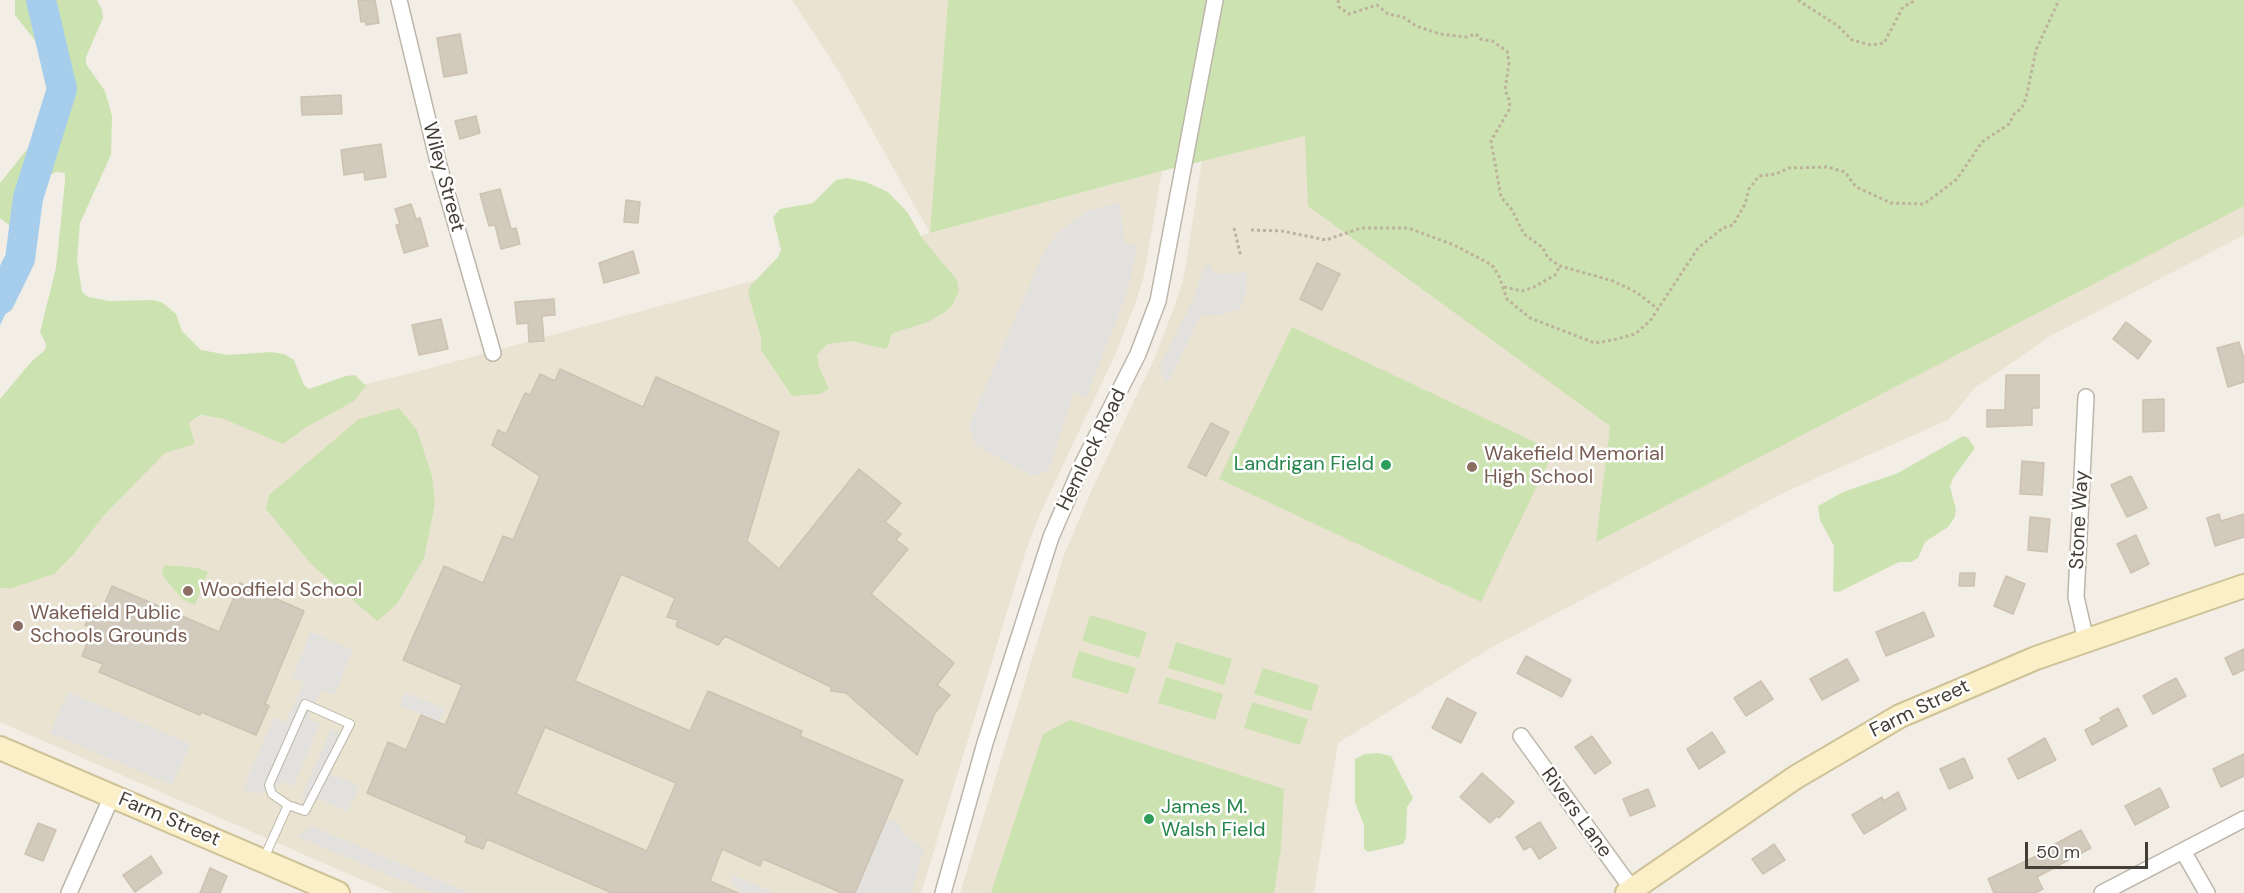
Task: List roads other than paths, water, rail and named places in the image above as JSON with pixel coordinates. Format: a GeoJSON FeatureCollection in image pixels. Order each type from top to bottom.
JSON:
{"type":"FeatureCollection","features":[{"type":"Feature","properties":{"kind":"main road","name":"Farm Street"},"geometry":{"type":"LineString","coordinates":[[1629,891],[1796,777],[1873,731],[1989,676],[2244,586]]}},
{"type":"Feature","properties":{"kind":"main road","name":"Farm Street"},"geometry":{"type":"LineString","coordinates":[[0,748],[338,893]]}},
{"type":"Feature","properties":{"kind":"street","name":"Wiley Street"},"geometry":{"type":"LineString","coordinates":[[399,0],[439,166],[493,353]]}},
{"type":"Feature","properties":{"kind":"street","name":"Hemlock Road"},"geometry":{"type":"LineString","coordinates":[[943,893],[985,742],[1051,537],[1083,463],[1133,364],[1158,301],[1215,0]]}},
{"type":"Feature","properties":{"kind":"street","name":"Stone Way"},"geometry":{"type":"LineString","coordinates":[[2086,397],[2076,597],[2086,641]]}},
{"type":"Feature","properties":{"kind":"street","name":"Rivers Lane"},"geometry":{"type":"LineString","coordinates":[[1521,736],[1629,891]]}},
{"type":"Feature","properties":{"kind":"street"},"geometry":{"type":"LineString","coordinates":[[69,893],[112,796]]}},
{"type":"Feature","properties":{"kind":"street"},"geometry":{"type":"LineString","coordinates":[[2102,893],[2244,819]]}},
{"type":"Feature","properties":{"kind":"street"},"geometry":{"type":"LineString","coordinates":[[2183,851],[2207,893]]}},
{"type":"Feature","properties":{"kind":"lane"},"geometry":{"type":"LineString","coordinates":[[305,704],[350,724],[305,812],[288,805],[272,794],[269,785],[305,704]]}},
{"type":"Feature","properties":{"kind":"lane"},"geometry":{"type":"LineString","coordinates":[[262,860],[288,805]]}},
{"type":"Feature","properties":{"kind":"water"},"geometry":{"type":"Polygon","coordinates":[[[14,221],[19,222],[30,236],[30,258],[28,269],[0,325],[0,296],[20,259],[15,235],[9,225],[14,221]]]}},
{"type":"Feature","properties":{"kind":"waterway"},"geometry":{"type":"LineString","coordinates":[[0,300],[20,259],[28,198],[62,89],[41,0]]}},
{"type":"Feature","properties":{"kind":"place","name":"Landrigan Field"},"geometry":{"type":"Point","coordinates":[1386,465]}},
{"type":"Feature","properties":{"kind":"place","name":"Wakefield Memorial High School"},"geometry":{"type":"Point","coordinates":[1472,467]}},
{"type":"Feature","properties":{"kind":"place","name":"Woodfield School"},"geometry":{"type":"Point","coordinates":[188,591]}},
{"type":"Feature","properties":{"kind":"place","name":"Wakefield Public Schools Grounds"},"geometry":{"type":"Point","coordinates":[18,626]}},
{"type":"Feature","properties":{"kind":"place","name":"James M. Walsh Field"},"geometry":{"type":"Point","coordinates":[1149,819]}}]}
